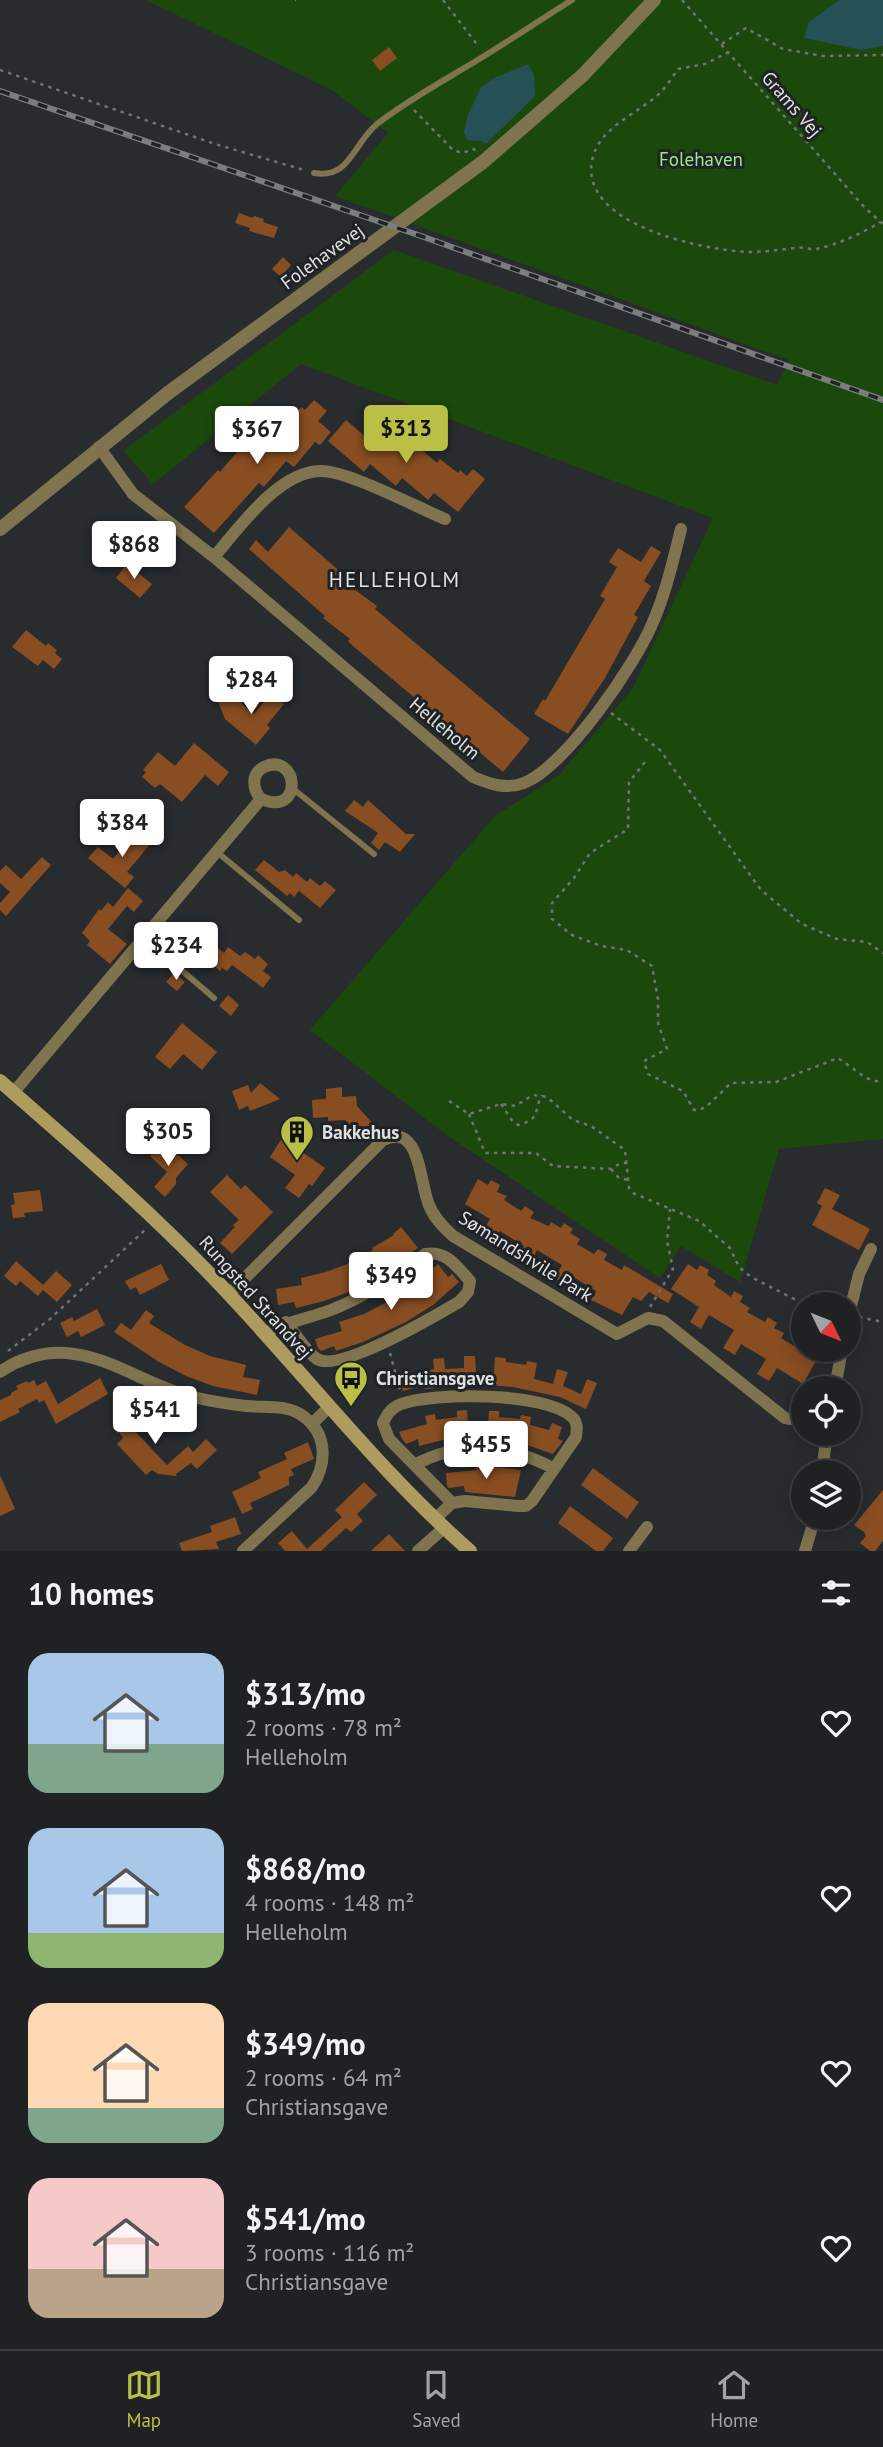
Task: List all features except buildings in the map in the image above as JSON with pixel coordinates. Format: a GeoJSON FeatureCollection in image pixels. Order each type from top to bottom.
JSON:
{"type":"FeatureCollection","features":[{"type":"Feature","properties":{"kind":"main road","name":"Rungsted Strandvej"},"geometry":{"type":"LineString","coordinates":[[0,1081],[156,1219],[229,1294],[395,1481],[470,1551]]}},
{"type":"Feature","properties":{"kind":"street","name":"Folehavevej"},"geometry":{"type":"LineString","coordinates":[[0,529],[168,393],[484,162],[583,75],[654,0]]}},
{"type":"Feature","properties":{"kind":"street","name":"Helleholm"},"geometry":{"type":"LineString","coordinates":[[99,447],[133,494],[214,557],[473,777],[491,785],[523,784],[540,775],[603,707],[652,625],[668,584],[681,530]]}},
{"type":"Feature","properties":{"kind":"street"},"geometry":{"type":"LineString","coordinates":[[214,557],[250,514],[278,489],[298,477],[318,471],[339,473],[445,519]]}},
{"type":"Feature","properties":{"kind":"street"},"geometry":{"type":"LineString","coordinates":[[266,766],[282,766],[289,772],[292,780],[292,788],[287,798],[271,803],[261,799],[254,786],[255,777],[266,766]]}},
{"type":"Feature","properties":{"kind":"street"},"geometry":{"type":"LineString","coordinates":[[13,1093],[261,799]]}},
{"type":"Feature","properties":{"kind":"street","name":"Sømandshvile Park"},"geometry":{"type":"LineString","coordinates":[[229,1294],[383,1140],[399,1135],[406,1138],[414,1148],[429,1205],[438,1222],[453,1236],[617,1334],[648,1318]]}},
{"type":"Feature","properties":{"kind":"street"},"geometry":{"type":"LineString","coordinates":[[854,1292],[859,1274],[871,1249]]}},
{"type":"Feature","properties":{"kind":"street"},"geometry":{"type":"LineString","coordinates":[[264,1334],[286,1322],[331,1310],[361,1295],[425,1254],[435,1252],[448,1257],[470,1281],[468,1292],[459,1302],[387,1342],[328,1363],[316,1359],[286,1322]]}},
{"type":"Feature","properties":{"kind":"street"},"geometry":{"type":"LineString","coordinates":[[648,1318],[663,1321],[785,1418],[791,1419]]}},
{"type":"Feature","properties":{"kind":"street"},"geometry":{"type":"LineString","coordinates":[[0,1372],[20,1361],[44,1354],[64,1353],[92,1357],[152,1384],[192,1397],[247,1406],[281,1407],[303,1416],[319,1435],[323,1448],[319,1476],[312,1487],[243,1551]]}},
{"type":"Feature","properties":{"kind":"street"},"geometry":{"type":"LineString","coordinates":[[418,1551],[452,1503],[464,1501],[526,1506],[532,1501],[576,1437],[578,1427],[573,1417],[561,1410],[526,1401],[462,1395],[427,1398],[404,1404],[388,1412],[383,1423],[389,1439],[452,1503]]}},
{"type":"Feature","properties":{"kind":"street"},"geometry":{"type":"LineString","coordinates":[[312,1424],[329,1408]]}},
{"type":"Feature","properties":{"kind":"street"},"geometry":{"type":"LineString","coordinates":[[415,1465],[433,1455],[456,1449],[519,1453],[554,1469]]}},
{"type":"Feature","properties":{"kind":"street"},"geometry":{"type":"LineString","coordinates":[[629,1551],[647,1527]]}},
{"type":"Feature","properties":{"kind":"street"},"geometry":{"type":"LineString","coordinates":[[805,1551],[811,1530]]}},
{"type":"Feature","properties":{"kind":"lane"},"geometry":{"type":"LineString","coordinates":[[314,173],[336,173],[375,126],[407,102],[572,0]]}},
{"type":"Feature","properties":{"kind":"lane"},"geometry":{"type":"LineString","coordinates":[[292,788],[374,854]]}},
{"type":"Feature","properties":{"kind":"lane"},"geometry":{"type":"LineString","coordinates":[[217,852],[299,920]]}},
{"type":"Feature","properties":{"kind":"lane"},"geometry":{"type":"LineString","coordinates":[[144,938],[214,998]]}},
{"type":"Feature","properties":{"kind":"path","name":"Grams Vej"},"geometry":{"type":"LineString","coordinates":[[682,0],[864,208],[881,223]]}},
{"type":"Feature","properties":{"kind":"path"},"geometry":{"type":"LineString","coordinates":[[446,1],[484,56]]}},
{"type":"Feature","properties":{"kind":"path"},"geometry":{"type":"LineString","coordinates":[[722,44],[746,29],[783,49],[823,55],[883,55]]}},
{"type":"Feature","properties":{"kind":"path"},"geometry":{"type":"LineString","coordinates":[[729,52],[705,64],[678,69],[662,92],[603,138],[592,160],[593,183],[604,200],[619,215],[665,237],[732,251],[787,250],[797,247],[814,250],[881,223]]}},
{"type":"Feature","properties":{"kind":"path"},"geometry":{"type":"LineString","coordinates":[[0,70],[215,144],[314,173]]}},
{"type":"Feature","properties":{"kind":"path"},"geometry":{"type":"LineString","coordinates":[[603,707],[660,750],[761,890],[802,924],[837,939],[867,942],[883,954]]}},
{"type":"Feature","properties":{"kind":"path"},"geometry":{"type":"LineString","coordinates":[[645,762],[629,782],[628,829],[590,853],[574,878],[552,903],[552,919],[572,935],[601,946],[626,950],[652,966],[658,999],[658,1023],[667,1049],[644,1061],[648,1074],[683,1091],[694,1110],[705,1108],[731,1083],[776,1082],[838,1058],[866,1078],[883,1083]]}},
{"type":"Feature","properties":{"kind":"path"},"geometry":{"type":"LineString","coordinates":[[501,1104],[518,1125],[534,1118],[542,1094]]}},
{"type":"Feature","properties":{"kind":"path"},"geometry":{"type":"LineString","coordinates":[[469,1114],[501,1104],[515,1106],[533,1095],[542,1094],[573,1120],[591,1126],[625,1150],[629,1188],[633,1193],[699,1221],[730,1248],[738,1267],[751,1277],[791,1297]]}},
{"type":"Feature","properties":{"kind":"path"},"geometry":{"type":"LineString","coordinates":[[449,1101],[469,1114],[485,1153],[537,1153],[553,1166],[611,1170],[621,1163],[627,1163]]}},
{"type":"Feature","properties":{"kind":"path"},"geometry":{"type":"LineString","coordinates":[[611,1170],[619,1178],[629,1180]]}},
{"type":"Feature","properties":{"kind":"path"},"geometry":{"type":"LineString","coordinates":[[648,1318],[648,1312],[673,1269],[667,1241],[670,1209]]}},
{"type":"Feature","properties":{"kind":"path"},"geometry":{"type":"LineString","coordinates":[[0,1357],[56,1313],[156,1219]]}},
{"type":"Feature","properties":{"kind":"path"},"geometry":{"type":"LineString","coordinates":[[861,1317],[883,1322]]}},
{"type":"Feature","properties":{"kind":"path"},"geometry":{"type":"LineString","coordinates":[[387,1342],[404,1404]]}},
{"type":"Feature","properties":{"kind":"green space","name":"Folehaven"},"geometry":{"type":"Polygon","coordinates":[[[146,0],[839,0],[809,22],[862,50],[883,46],[883,1139],[779,1149],[740,1282],[681,1246],[660,1278],[448,1136],[310,1030],[495,816],[559,775],[633,688],[713,518],[301,364],[153,484],[123,451],[394,250],[777,385],[789,360],[335,196],[388,133],[332,90],[146,0]],[[528,64],[481,87],[476,102],[481,141],[485,144],[528,64]]]}},
{"type":"Feature","properties":{"kind":"water"},"geometry":{"type":"Polygon","coordinates":[[[839,0],[883,0],[883,46],[862,50],[804,38],[809,22],[839,0]]]}},
{"type":"Feature","properties":{"kind":"water"},"geometry":{"type":"Polygon","coordinates":[[[528,64],[534,75],[535,96],[486,144],[467,140],[464,132],[467,117],[481,87],[494,78],[528,64]]]}},
{"type":"Feature","properties":{"kind":"railway"},"geometry":{"type":"LineString","coordinates":[[0,91],[418,235],[883,400]]}},
{"type":"Feature","properties":{"kind":"place","name":"Bakkehus"},"geometry":{"type":"Point","coordinates":[297,1162]}},
{"type":"Feature","properties":{"kind":"place","name":"Christiansgave"},"geometry":{"type":"Point","coordinates":[351,1408]}},
{"type":"Feature","properties":{"kind":"district","name":"HELLEHOLM"},"geometry":{"type":"Point","coordinates":[395,580]}}]}
